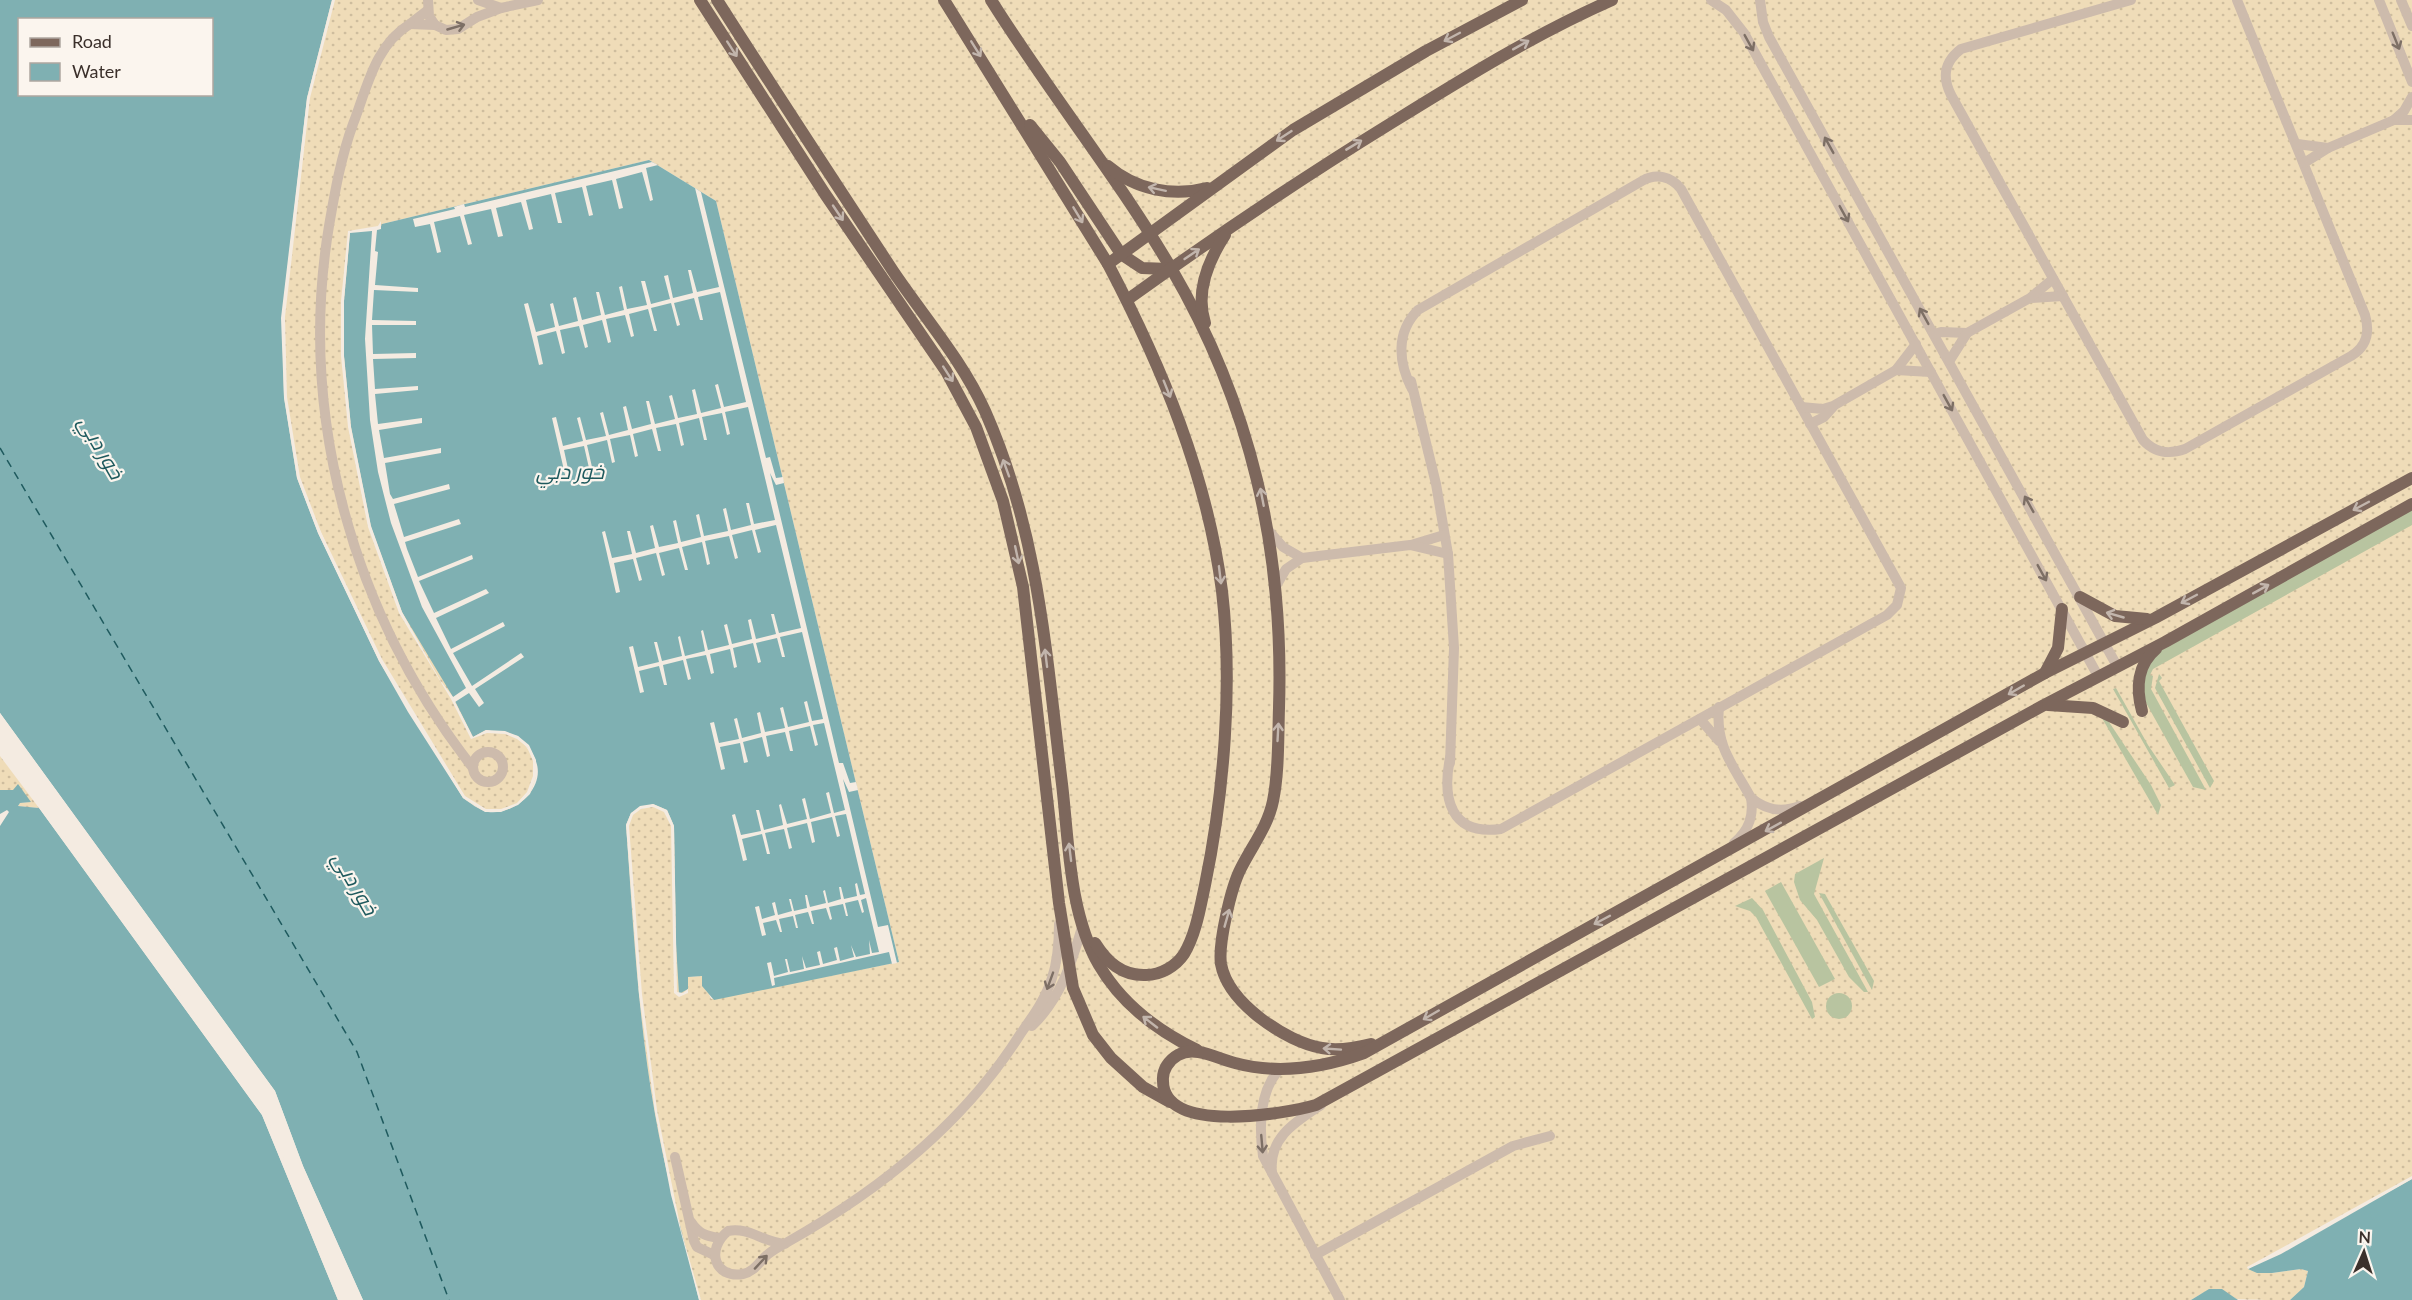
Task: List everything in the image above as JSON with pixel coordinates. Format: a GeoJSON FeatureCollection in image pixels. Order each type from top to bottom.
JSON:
{"type":"FeatureCollection","features":[{"type":"Feature","properties":{"kind":"main road"},"geometry":{"type":"LineString","coordinates":[[700,0],[862,249],[946,371],[976,427],[1003,501],[1023,587],[1059,903],[1069,971],[1078,1004],[1101,1047],[1132,1078],[1173,1104],[1212,1115],[1262,1117],[1296,1111],[1335,1096],[2044,705],[2165,642],[2412,504]]}},
{"type":"Feature","properties":{"kind":"main road"},"geometry":{"type":"LineString","coordinates":[[717,0],[873,241],[960,364],[992,428],[1017,496],[1032,555],[1073,876],[1083,924],[1099,965],[1126,1000],[1160,1029],[1200,1052],[1244,1066],[1280,1069],[1317,1067],[1341,1062],[1390,1039],[1526,961],[1706,865],[2045,673],[2155,618],[2412,478]]}},
{"type":"Feature","properties":{"kind":"main road"},"geometry":{"type":"LineString","coordinates":[[944,0],[1016,112],[1108,264],[1127,300],[1162,377],[1195,462],[1216,550],[1225,640],[1220,787],[1210,860],[1194,931],[1183,956],[1173,966],[1148,975],[1121,970],[1100,952],[1083,924]]}},
{"type":"Feature","properties":{"kind":"main road"},"geometry":{"type":"LineString","coordinates":[[990,0],[1101,160],[1171,268],[1207,336],[1249,442],[1269,531],[1275,586],[1280,678],[1273,801],[1264,827],[1239,873],[1220,941],[1221,966],[1230,987],[1247,1006],[1264,1020],[1302,1042],[1322,1048],[1343,1049],[1390,1039]]}},
{"type":"Feature","properties":{"kind":"main road"},"geometry":{"type":"LineString","coordinates":[[1108,264],[1266,148],[1346,97],[1522,0]]}},
{"type":"Feature","properties":{"kind":"main road"},"geometry":{"type":"LineString","coordinates":[[1127,300],[1341,153],[1442,91],[1566,21],[1612,0]]}},
{"type":"Feature","properties":{"kind":"main road"},"geometry":{"type":"LineString","coordinates":[[1016,112],[1050,148],[1121,254],[1142,268],[1156,270],[1171,268]]}},
{"type":"Feature","properties":{"kind":"main road"},"geometry":{"type":"LineString","coordinates":[[1101,160],[1126,178],[1154,189],[1184,192],[1214,186]]}},
{"type":"Feature","properties":{"kind":"main road"},"geometry":{"type":"LineString","coordinates":[[1207,336],[1202,307],[1203,283],[1215,250],[1232,228]]}},
{"type":"Feature","properties":{"kind":"main road"},"geometry":{"type":"LineString","coordinates":[[2080,597],[2115,616],[2141,620],[2155,618]]}},
{"type":"Feature","properties":{"kind":"main road"},"geometry":{"type":"LineString","coordinates":[[2045,673],[2058,648],[2062,609]]}},
{"type":"Feature","properties":{"kind":"main road"},"geometry":{"type":"LineString","coordinates":[[2142,711],[2138,696],[2141,673],[2152,652],[2165,642]]}},
{"type":"Feature","properties":{"kind":"main road"},"geometry":{"type":"LineString","coordinates":[[2044,705],[2077,705],[2093,708],[2123,722]]}},
{"type":"Feature","properties":{"kind":"main road"},"geometry":{"type":"LineString","coordinates":[[1173,1104],[1163,1087],[1166,1067],[1180,1053],[1200,1052]]}},
{"type":"Feature","properties":{"kind":"street"},"geometry":{"type":"LineString","coordinates":[[478,0],[501,8]]}},
{"type":"Feature","properties":{"kind":"street"},"geometry":{"type":"LineString","coordinates":[[410,24],[435,25],[446,30],[458,29],[477,17],[501,8],[538,0]]}},
{"type":"Feature","properties":{"kind":"street"},"geometry":{"type":"LineString","coordinates":[[1711,0],[1726,10],[1744,33],[2098,676]]}},
{"type":"Feature","properties":{"kind":"street"},"geometry":{"type":"LineString","coordinates":[[1760,0],[1763,22],[1769,37],[1950,360],[2117,666]]}},
{"type":"Feature","properties":{"kind":"street"},"geometry":{"type":"LineString","coordinates":[[2131,0],[1961,49],[1948,63],[1946,80],[1951,95],[2143,440],[2156,450],[2165,453],[2185,449],[2351,356],[2358,351],[2367,337],[2365,315],[2297,144],[2236,0]]}},
{"type":"Feature","properties":{"kind":"street"},"geometry":{"type":"LineString","coordinates":[[2379,0],[2412,82]]}},
{"type":"Feature","properties":{"kind":"street"},"geometry":{"type":"LineString","coordinates":[[2402,0],[2412,26]]}},
{"type":"Feature","properties":{"kind":"street"},"geometry":{"type":"LineString","coordinates":[[435,25],[428,5],[384,48],[351,130],[338,173],[322,278],[319,335],[324,416],[343,510],[369,586],[395,647],[437,719],[459,746],[477,777],[485,782],[495,781],[502,774],[504,764],[499,756],[459,746]]}},
{"type":"Feature","properties":{"kind":"street"},"geometry":{"type":"LineString","coordinates":[[2304,163],[2328,148],[2394,120],[2404,111],[2412,97]]}},
{"type":"Feature","properties":{"kind":"street"},"geometry":{"type":"LineString","coordinates":[[2394,120],[2412,120]]}},
{"type":"Feature","properties":{"kind":"street"},"geometry":{"type":"LineString","coordinates":[[2297,144],[2328,148]]}},
{"type":"Feature","properties":{"kind":"street"},"geometry":{"type":"LineString","coordinates":[[1662,177],[1677,184],[1801,407],[1888,565],[1894,584],[1893,599],[1875,620],[1501,829],[1483,830],[1465,823],[1451,809],[1447,800],[1445,781],[1450,758],[1454,648],[1448,554],[1430,456],[1406,358],[1407,339],[1414,322],[1433,301],[1554,230],[1634,187],[1646,178],[1662,177]]}},
{"type":"Feature","properties":{"kind":"street"},"geometry":{"type":"LineString","coordinates":[[1950,360],[1967,333],[2030,298],[2053,279]]}},
{"type":"Feature","properties":{"kind":"street"},"geometry":{"type":"LineString","coordinates":[[2030,298],[2062,296]]}},
{"type":"Feature","properties":{"kind":"street"},"geometry":{"type":"LineString","coordinates":[[1934,334],[1967,333]]}},
{"type":"Feature","properties":{"kind":"street"},"geometry":{"type":"LineString","coordinates":[[1801,407],[1817,410],[1833,406],[1896,370],[1916,344]]}},
{"type":"Feature","properties":{"kind":"street"},"geometry":{"type":"LineString","coordinates":[[1896,370],[1931,372]]}},
{"type":"Feature","properties":{"kind":"street"},"geometry":{"type":"LineString","coordinates":[[1810,424],[1824,417],[1833,406]]}},
{"type":"Feature","properties":{"kind":"street"},"geometry":{"type":"LineString","coordinates":[[1269,531],[1283,547],[1302,558]]}},
{"type":"Feature","properties":{"kind":"street"},"geometry":{"type":"LineString","coordinates":[[1275,586],[1286,569],[1302,558],[1410,545],[1444,535]]}},
{"type":"Feature","properties":{"kind":"street"},"geometry":{"type":"LineString","coordinates":[[1410,545],[1448,554]]}},
{"type":"Feature","properties":{"kind":"street"},"geometry":{"type":"LineString","coordinates":[[1719,707],[1717,724],[1719,741]]}},
{"type":"Feature","properties":{"kind":"street"},"geometry":{"type":"LineString","coordinates":[[1700,719],[1719,741],[1751,798],[1752,817],[1744,834],[1706,865]]}},
{"type":"Feature","properties":{"kind":"street"},"geometry":{"type":"LineString","coordinates":[[473,768],[476,758],[482,753]]}},
{"type":"Feature","properties":{"kind":"street"},"geometry":{"type":"LineString","coordinates":[[1751,798],[1768,808],[1787,810],[1841,789]]}},
{"type":"Feature","properties":{"kind":"street"},"geometry":{"type":"LineString","coordinates":[[1015,1044],[1052,980],[1059,948],[1059,903]]}},
{"type":"Feature","properties":{"kind":"street"},"geometry":{"type":"LineString","coordinates":[[675,1157],[697,1247],[714,1255],[721,1269],[730,1274],[742,1275],[752,1271],[767,1254],[861,1198],[910,1160],[977,1093],[1015,1044],[1053,1001],[1069,971],[1083,924]]}},
{"type":"Feature","properties":{"kind":"street"},"geometry":{"type":"LineString","coordinates":[[1280,1069],[1272,1077],[1267,1091],[1262,1117],[1263,1156],[1273,1179],[1340,1300]]}},
{"type":"Feature","properties":{"kind":"street"},"geometry":{"type":"LineString","coordinates":[[1273,1179],[1271,1166],[1278,1140],[1297,1121],[1335,1096]]}},
{"type":"Feature","properties":{"kind":"street"},"geometry":{"type":"LineString","coordinates":[[1315,1255],[1513,1146],[1550,1136]]}},
{"type":"Feature","properties":{"kind":"street"},"geometry":{"type":"LineString","coordinates":[[689,1219],[697,1231],[705,1236],[719,1238]]}},
{"type":"Feature","properties":{"kind":"street"},"geometry":{"type":"LineString","coordinates":[[714,1255],[719,1238],[728,1231],[739,1229],[771,1243],[785,1244]]}},
{"type":"Feature","properties":{"kind":"sand"},"geometry":{"type":"Polygon","coordinates":[[[332,0],[2412,0],[2412,1179],[2281,1254],[2272,1273],[2301,1269],[2308,1271],[2304,1287],[2290,1300],[2237,1299],[2215,1289],[2191,1300],[699,1300],[669,1184],[649,1078],[637,970],[626,825],[631,813],[653,804],[667,810],[674,826],[688,977],[702,976],[711,999],[899,962],[716,201],[649,160],[382,224],[381,229],[486,730],[518,736],[536,760],[536,777],[530,794],[518,805],[501,812],[485,812],[463,798],[408,712],[355,609],[297,478],[284,397],[282,317],[307,98],[332,0]]]}},
{"type":"Feature","properties":{"kind":"sand"},"geometry":{"type":"Polygon","coordinates":[[[0,756],[39,808],[18,806],[20,803],[30,802],[13,790],[0,790],[0,756]]]}},
{"type":"Feature","properties":{"kind":"green space"},"geometry":{"type":"Polygon","coordinates":[[[2412,510],[2412,525],[2153,669],[2150,675],[2153,676],[2151,689],[2206,790],[2193,787],[2145,701],[2143,681],[2153,655],[2412,510]]]}},
{"type":"Feature","properties":{"kind":"green space"},"geometry":{"type":"Polygon","coordinates":[[[2159,674],[2162,678],[2159,681],[2214,781],[2210,788],[2155,688],[2159,674]]]}},
{"type":"Feature","properties":{"kind":"green space"},"geometry":{"type":"Polygon","coordinates":[[[2116,688],[2148,745],[2175,785],[2169,788],[2113,689],[2116,688]]]}},
{"type":"Feature","properties":{"kind":"green space"},"geometry":{"type":"Polygon","coordinates":[[[2102,718],[2109,722],[2151,785],[2161,805],[2158,815],[2102,718]]]}},
{"type":"Feature","properties":{"kind":"green space"},"geometry":{"type":"Polygon","coordinates":[[[1824,858],[1814,894],[1868,992],[1864,992],[1849,977],[1817,920],[1800,900],[1794,882],[1795,874],[1824,858]]]}},
{"type":"Feature","properties":{"kind":"green space"},"geometry":{"type":"Polygon","coordinates":[[[1781,882],[1835,979],[1819,987],[1765,891],[1781,882]]]}},
{"type":"Feature","properties":{"kind":"green space"},"geometry":{"type":"Polygon","coordinates":[[[1819,893],[1825,894],[1874,981],[1872,990],[1819,893]]]}},
{"type":"Feature","properties":{"kind":"green space"},"geometry":{"type":"Polygon","coordinates":[[[1752,898],[1763,910],[1812,1002],[1815,1017],[1812,1019],[1756,917],[1750,911],[1735,906],[1752,898]]]}},
{"type":"Feature","properties":{"kind":"green space"},"geometry":{"type":"Polygon","coordinates":[[[1839,993],[1849,996],[1852,1006],[1849,1016],[1839,1019],[1829,1016],[1826,1006],[1829,996],[1839,993]]]}},
{"type":"Feature","properties":{"kind":"water","name":"خور دبي"},"geometry":{"type":"Polygon","coordinates":[[[0,0],[332,0],[307,98],[282,317],[284,397],[297,478],[318,533],[379,661],[463,798],[488,812],[508,809],[526,798],[537,780],[538,769],[534,756],[518,736],[486,730],[473,737],[453,697],[402,612],[371,527],[351,427],[344,356],[344,301],[350,232],[380,229],[382,224],[649,160],[716,201],[899,962],[714,1000],[702,986],[702,976],[688,977],[688,989],[679,994],[674,826],[667,810],[653,804],[631,813],[626,825],[637,970],[649,1078],[664,1161],[699,1300],[363,1300],[303,1166],[275,1091],[0,713],[0,0]]]}},
{"type":"Feature","properties":{"kind":"water"},"geometry":{"type":"Polygon","coordinates":[[[18,784],[31,802],[20,803],[18,806],[39,808],[262,1115],[338,1300],[0,1300],[0,826],[9,812],[7,810],[0,814],[0,790],[13,790],[18,784]]]}},
{"type":"Feature","properties":{"kind":"water"},"geometry":{"type":"Polygon","coordinates":[[[2412,1179],[2412,1300],[2290,1300],[2304,1287],[2308,1271],[2301,1269],[2257,1273],[2248,1269],[2412,1179]]]}},
{"type":"Feature","properties":{"kind":"water"},"geometry":{"type":"Polygon","coordinates":[[[2209,1289],[2222,1289],[2238,1300],[2191,1300],[2209,1289]]]}},
{"type":"Feature","properties":{"kind":"pier"},"geometry":{"type":"Polygon","coordinates":[[[332,0],[335,0],[310,98],[285,317],[287,397],[300,477],[321,532],[382,659],[465,796],[486,809],[501,809],[517,803],[527,792],[533,776],[533,761],[527,747],[517,739],[505,734],[487,733],[471,739],[451,699],[399,613],[368,527],[348,427],[341,356],[341,301],[348,231],[378,226],[381,221],[381,229],[377,230],[375,251],[378,252],[375,285],[418,288],[418,292],[374,290],[372,320],[416,321],[416,325],[372,325],[373,354],[416,353],[416,358],[373,359],[375,389],[418,386],[418,390],[375,394],[378,424],[422,418],[422,423],[379,430],[384,458],[441,448],[441,453],[385,463],[390,494],[393,499],[449,484],[450,489],[394,504],[404,537],[459,519],[461,524],[405,542],[407,549],[418,577],[472,555],[473,559],[419,581],[434,613],[486,589],[489,593],[436,618],[451,649],[503,622],[505,626],[453,653],[472,686],[521,653],[524,657],[475,689],[484,703],[479,707],[469,693],[455,702],[473,737],[486,730],[505,731],[518,736],[529,745],[536,760],[536,777],[530,794],[518,805],[501,812],[485,812],[463,798],[408,712],[379,661],[318,533],[297,478],[284,398],[281,318],[307,98],[332,0]],[[372,231],[350,233],[344,301],[344,356],[351,427],[371,526],[402,612],[440,680],[453,697],[466,688],[422,607],[391,523],[378,472],[370,420],[365,339],[372,231]]]}},
{"type":"Feature","properties":{"kind":"pier"},"geometry":{"type":"Polygon","coordinates":[[[652,162],[658,165],[646,168],[653,200],[650,201],[642,172],[616,179],[623,208],[619,209],[612,180],[586,186],[593,215],[589,216],[582,187],[555,193],[562,223],[558,223],[551,194],[526,200],[533,229],[529,230],[521,202],[496,208],[503,236],[498,237],[491,209],[464,215],[472,244],[468,245],[460,216],[434,222],[441,252],[437,253],[430,224],[415,227],[413,219],[455,209],[454,207],[464,204],[465,207],[652,162]]]}},
{"type":"Feature","properties":{"kind":"pier"},"geometry":{"type":"Polygon","coordinates":[[[695,188],[701,192],[766,458],[770,457],[776,478],[783,477],[784,483],[776,485],[770,473],[839,763],[843,763],[850,783],[856,782],[858,790],[849,792],[843,779],[878,927],[888,925],[897,963],[892,964],[889,952],[774,978],[775,985],[772,986],[767,963],[771,962],[774,976],[788,972],[785,959],[787,959],[790,972],[804,969],[802,956],[806,968],[820,965],[817,952],[820,951],[823,964],[837,960],[834,948],[837,947],[840,961],[854,957],[851,945],[856,957],[870,954],[869,940],[872,953],[879,952],[866,898],[861,900],[864,912],[862,913],[858,900],[845,903],[848,916],[846,916],[843,904],[829,907],[832,919],[830,920],[826,908],[811,911],[814,924],[808,912],[795,915],[798,928],[796,928],[793,916],[779,919],[782,932],[776,920],[763,923],[766,935],[762,936],[755,907],[759,906],[762,919],[775,915],[772,903],[775,902],[778,915],[792,911],[789,899],[791,899],[794,911],[807,908],[805,895],[807,895],[810,907],[826,903],[823,891],[825,890],[828,903],[841,899],[839,887],[841,887],[844,899],[857,896],[855,884],[857,883],[860,895],[865,894],[846,814],[835,816],[840,836],[837,837],[832,817],[811,822],[815,842],[812,843],[807,823],[787,828],[792,848],[789,849],[784,829],[765,833],[770,854],[767,854],[762,834],[742,839],[747,860],[743,861],[732,815],[735,814],[741,835],[761,831],[756,810],[759,810],[764,830],[783,825],[779,805],[781,804],[787,824],[807,819],[802,799],[805,798],[810,819],[831,813],[826,793],[829,792],[834,813],[845,810],[824,723],[813,725],[818,745],[815,746],[810,726],[789,731],[793,751],[790,751],[785,732],[766,736],[770,756],[767,757],[762,737],[743,742],[748,762],[744,763],[740,743],[720,747],[725,769],[721,770],[710,723],[714,722],[719,743],[739,739],[734,719],[737,718],[742,738],[761,733],[757,713],[760,712],[765,732],[785,728],[780,708],[783,707],[788,727],[809,722],[804,702],[807,701],[812,721],[823,719],[802,632],[780,637],[785,657],[782,657],[777,638],[756,643],[761,662],[758,663],[753,643],[733,648],[737,667],[734,668],[730,649],[710,654],[714,673],[711,674],[706,655],[686,659],[691,679],[688,680],[683,660],[663,665],[667,685],[664,685],[659,666],[639,671],[644,692],[640,693],[629,647],[633,646],[638,667],[659,662],[654,642],[657,642],[662,661],[682,656],[678,637],[680,636],[685,656],[705,651],[701,631],[703,630],[708,650],[729,645],[724,625],[727,624],[732,644],[752,639],[748,620],[751,619],[756,639],[776,634],[771,614],[774,614],[779,633],[801,628],[776,525],[755,530],[761,552],[758,553],[752,530],[732,535],[738,558],[735,559],[729,536],[705,541],[710,564],[707,565],[702,542],[682,547],[688,570],[685,570],[679,548],[659,553],[665,575],[662,576],[656,553],[636,558],[642,580],[639,581],[633,559],[614,563],[620,592],[616,593],[602,532],[605,531],[612,558],[632,554],[627,531],[630,531],[636,553],[655,548],[650,526],[653,525],[659,547],[678,543],[673,521],[676,520],[681,542],[701,537],[696,515],[699,514],[704,536],[728,531],[723,509],[726,508],[731,530],[751,525],[746,503],[749,503],[754,524],[775,520],[748,407],[725,412],[730,434],[727,435],[722,413],[702,417],[707,440],[704,440],[699,418],[679,423],[684,445],[681,446],[676,424],[656,428],[661,451],[658,451],[652,429],[633,434],[638,456],[635,457],[630,435],[610,439],[615,462],[612,463],[607,440],[587,445],[592,467],[589,468],[584,446],[564,450],[570,478],[566,479],[552,418],[556,417],[563,446],[583,441],[577,418],[580,417],[586,440],[606,436],[600,413],[603,412],[609,435],[628,430],[623,407],[626,406],[632,429],[651,424],[646,401],[649,401],[655,424],[675,419],[669,396],[672,395],[678,418],[697,414],[692,390],[695,389],[701,413],[721,408],[715,385],[718,384],[724,407],[746,402],[720,292],[698,297],[703,320],[700,320],[694,298],[674,303],[680,325],[677,326],[671,303],[651,308],[657,331],[654,331],[648,309],[629,314],[634,336],[631,337],[625,315],[606,319],[611,342],[608,343],[602,320],[583,325],[588,347],[585,348],[579,326],[560,330],[565,353],[562,354],[556,331],[537,336],[543,364],[539,365],[524,304],[528,303],[536,332],[555,327],[550,304],[553,303],[559,326],[578,321],[573,298],[576,297],[582,320],[601,315],[596,292],[599,292],[605,315],[624,310],[619,287],[622,286],[627,309],[647,305],[641,281],[645,281],[651,304],[670,299],[664,276],[668,275],[673,298],[693,293],[688,270],[691,270],[697,292],[719,287],[695,188]]]}},
{"type":"Feature","properties":{"kind":"pier"},"geometry":{"type":"Polygon","coordinates":[[[0,713],[275,1091],[303,1166],[363,1300],[360,1300],[301,1167],[272,1092],[0,718],[0,713]]]}},
{"type":"Feature","properties":{"kind":"pier"},"geometry":{"type":"Polygon","coordinates":[[[653,804],[667,810],[674,826],[677,992],[683,993],[688,989],[688,993],[679,997],[674,993],[671,826],[664,812],[653,807],[641,809],[633,815],[629,826],[642,994],[657,1110],[681,1230],[701,1300],[699,1300],[671,1195],[655,1112],[639,994],[626,825],[631,813],[640,806],[653,804]]]}},
{"type":"Feature","properties":{"kind":"pier"},"geometry":{"type":"Polygon","coordinates":[[[37,805],[41,806],[56,824],[265,1113],[341,1300],[338,1300],[262,1115],[37,805]]]}},
{"type":"Feature","properties":{"kind":"pier"},"geometry":{"type":"Polygon","coordinates":[[[2412,1176],[2412,1179],[2281,1254],[2248,1269],[2247,1267],[2412,1176]]]}},
{"type":"Feature","properties":{"kind":"ferry route"},"geometry":{"type":"LineString","coordinates":[[0,448],[357,1052],[449,1300]]}}]}
